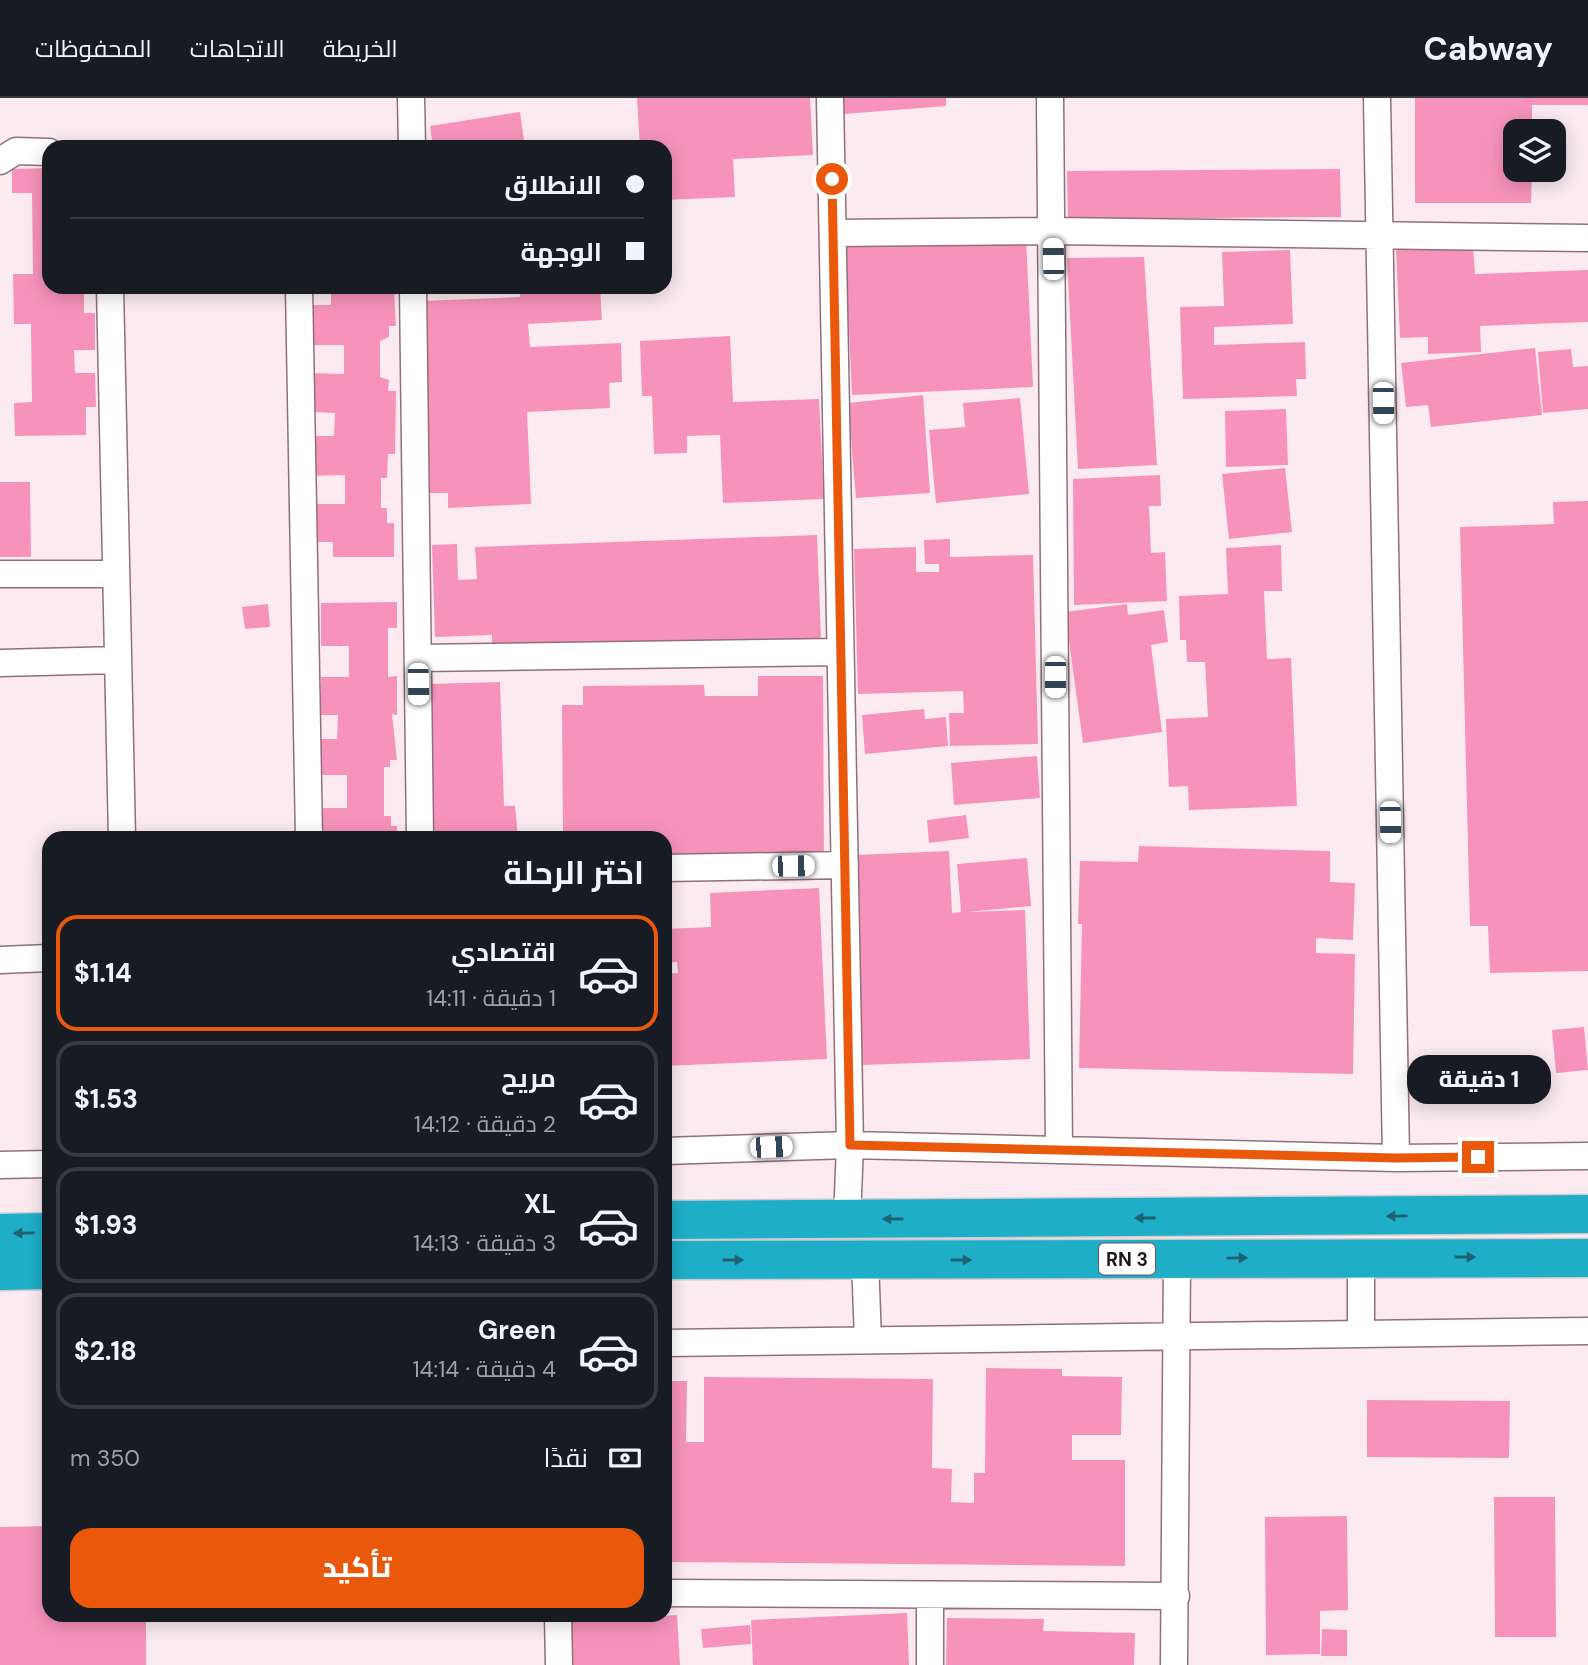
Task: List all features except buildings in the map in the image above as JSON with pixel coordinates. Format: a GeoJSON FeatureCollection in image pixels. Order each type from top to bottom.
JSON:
{"type":"FeatureCollection","features":[{"type":"Feature","properties":{"kind":"highway","name":"RN 3"},"geometry":{"type":"LineString","coordinates":[[672,1220],[1588,1214]]}},
{"type":"Feature","properties":{"kind":"highway"},"geometry":{"type":"LineString","coordinates":[[0,1233],[42,1233]]}},
{"type":"Feature","properties":{"kind":"highway","name":"RN 3"},"geometry":{"type":"LineString","coordinates":[[672,1260],[1588,1258]]}},
{"type":"Feature","properties":{"kind":"highway"},"geometry":{"type":"LineString","coordinates":[[0,1271],[42,1270]]}},
{"type":"Feature","properties":{"kind":"street"},"geometry":{"type":"LineString","coordinates":[[411,98],[412,140]]}},
{"type":"Feature","properties":{"kind":"street"},"geometry":{"type":"LineString","coordinates":[[830,98],[850,1145],[847,1219]]}},
{"type":"Feature","properties":{"kind":"street"},"geometry":{"type":"LineString","coordinates":[[1050,98],[1059,1150]]}},
{"type":"Feature","properties":{"kind":"street"},"geometry":{"type":"LineString","coordinates":[[1377,98],[1396,1158]]}},
{"type":"Feature","properties":{"kind":"street"},"geometry":{"type":"LineString","coordinates":[[0,160],[16,151],[42,152]]}},
{"type":"Feature","properties":{"kind":"street"},"geometry":{"type":"LineString","coordinates":[[833,233],[1052,231],[1588,238]]}},
{"type":"Feature","properties":{"kind":"street"},"geometry":{"type":"LineString","coordinates":[[110,294],[122,831]]}},
{"type":"Feature","properties":{"kind":"street"},"geometry":{"type":"LineString","coordinates":[[299,294],[309,831]]}},
{"type":"Feature","properties":{"kind":"street"},"geometry":{"type":"LineString","coordinates":[[414,294],[420,831]]}},
{"type":"Feature","properties":{"kind":"street"},"geometry":{"type":"LineString","coordinates":[[0,574],[116,574]]}},
{"type":"Feature","properties":{"kind":"street"},"geometry":{"type":"LineString","coordinates":[[418,658],[840,652]]}},
{"type":"Feature","properties":{"kind":"street"},"geometry":{"type":"LineString","coordinates":[[0,663],[118,660]]}},
{"type":"Feature","properties":{"kind":"street"},"geometry":{"type":"LineString","coordinates":[[672,868],[845,865]]}},
{"type":"Feature","properties":{"kind":"street"},"geometry":{"type":"LineString","coordinates":[[0,960],[42,958]]}},
{"type":"Feature","properties":{"kind":"street"},"geometry":{"type":"LineString","coordinates":[[672,1151],[850,1145],[1396,1158],[1588,1156]]}},
{"type":"Feature","properties":{"kind":"street"},"geometry":{"type":"LineString","coordinates":[[0,1165],[42,1164]]}},
{"type":"Feature","properties":{"kind":"street"},"geometry":{"type":"LineString","coordinates":[[1361,1257],[1361,1333]]}},
{"type":"Feature","properties":{"kind":"street"},"geometry":{"type":"LineString","coordinates":[[1174,1665],[1177,1259]]}},
{"type":"Feature","properties":{"kind":"street"},"geometry":{"type":"LineString","coordinates":[[865,1260],[868,1340]]}},
{"type":"Feature","properties":{"kind":"street"},"geometry":{"type":"LineString","coordinates":[[672,1343],[1588,1331]]}},
{"type":"Feature","properties":{"kind":"street"},"geometry":{"type":"LineString","coordinates":[[672,1593],[1176,1596]]}},
{"type":"Feature","properties":{"kind":"street"},"geometry":{"type":"LineString","coordinates":[[930,1595],[930,1665]]}},
{"type":"Feature","properties":{"kind":"street"},"geometry":{"type":"LineString","coordinates":[[558,1622],[559,1665]]}},
{"type":"Feature","properties":{"kind":"route"},"geometry":{"type":"LineString","coordinates":[[832,179],[850,1145],[1396,1158],[1478,1157]]}}]}
